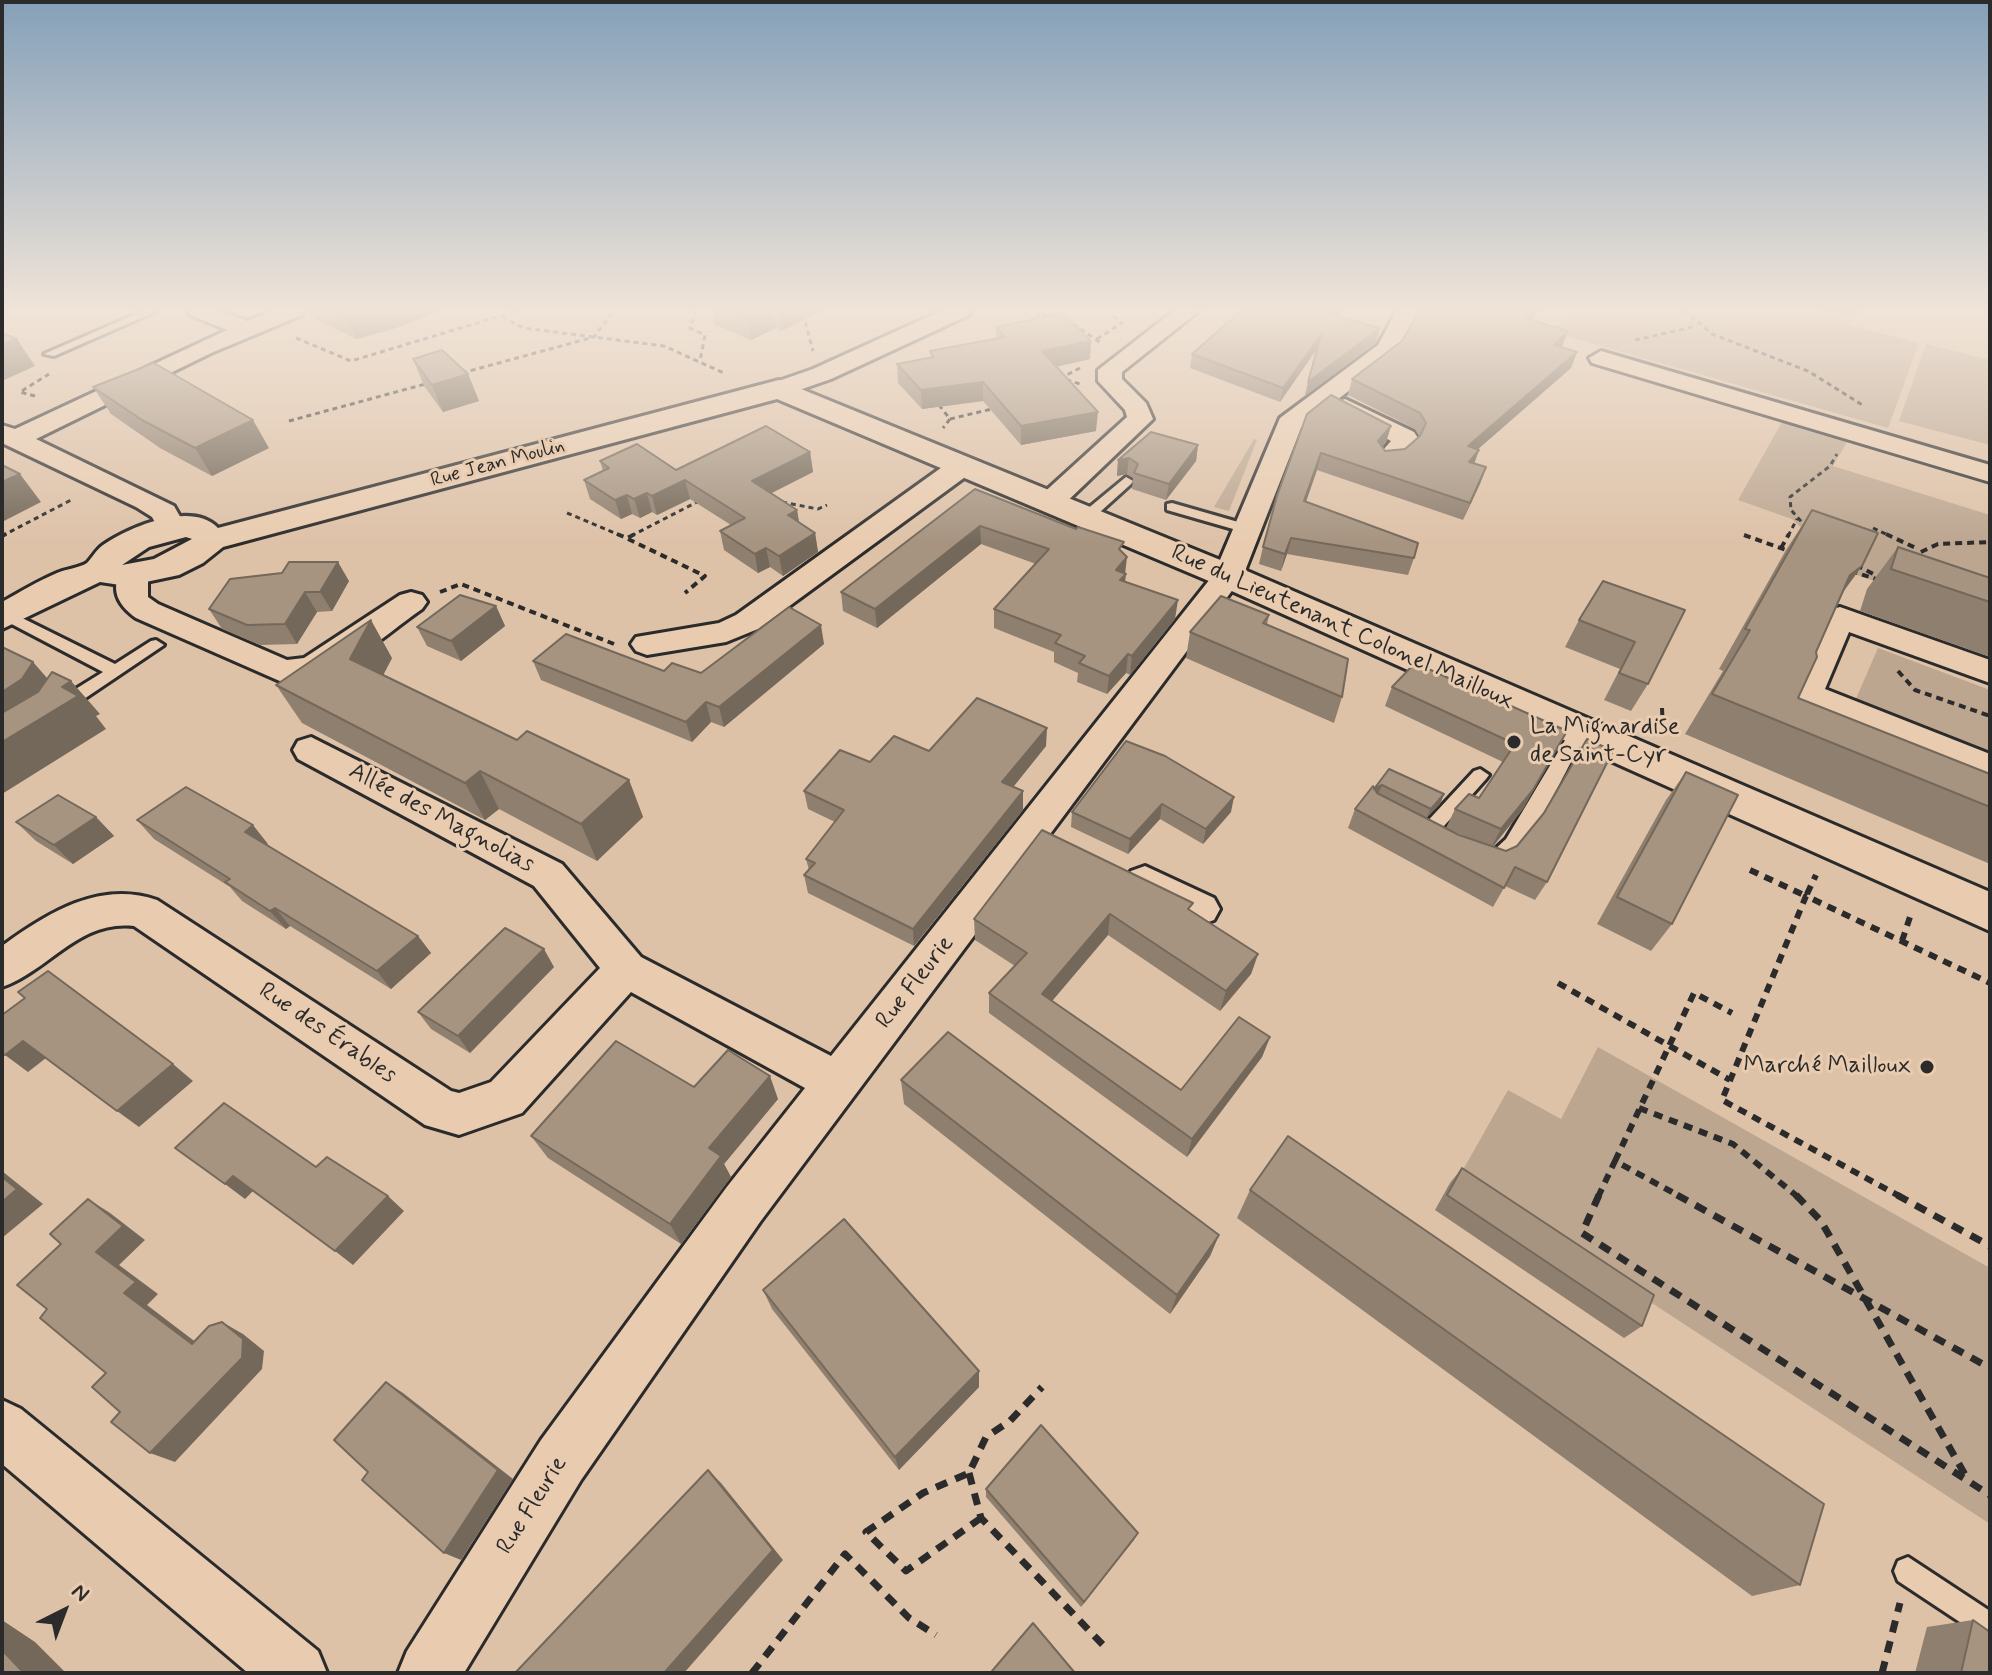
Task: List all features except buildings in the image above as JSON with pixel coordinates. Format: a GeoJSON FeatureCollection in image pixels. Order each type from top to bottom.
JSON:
{"type":"FeatureCollection","features":[{"type":"Feature","properties":{"kind":"street"},"geometry":{"type":"LineString","coordinates":[[8,436],[115,388]]}},
{"type":"Feature","properties":{"kind":"street"},"geometry":{"type":"LineString","coordinates":[[1049,503],[1140,419],[1137,408],[1117,388]]}},
{"type":"Feature","properties":{"kind":"street","name":"Rue Fleurie"},"geometry":{"type":"LineString","coordinates":[[429,1673],[561,1460],[743,1205],[838,1083],[1049,836],[1228,576],[1289,424],[1337,388]]}},
{"type":"Feature","properties":{"kind":"street"},"geometry":{"type":"LineString","coordinates":[[1700,388],[1990,474]]}},
{"type":"Feature","properties":{"kind":"street","name":"Rue du Lieutenant Colonel Mailloux"},"geometry":{"type":"LineString","coordinates":[[779,389],[1228,576],[1990,912]]}},
{"type":"Feature","properties":{"kind":"street","name":"Rue Jean Moulin"},"geometry":{"type":"LineString","coordinates":[[119,572],[182,560],[211,540],[779,389]]}},
{"type":"Feature","properties":{"kind":"street"},"geometry":{"type":"LineString","coordinates":[[1325,397],[1405,438],[1403,445],[1390,458]]}},
{"type":"Feature","properties":{"kind":"street"},"geometry":{"type":"LineString","coordinates":[[8,436],[164,512],[171,527]]}},
{"type":"Feature","properties":{"kind":"street"},"geometry":{"type":"LineString","coordinates":[[647,644],[726,632],[747,622],[962,466]]}},
{"type":"Feature","properties":{"kind":"street"},"geometry":{"type":"LineString","coordinates":[[211,540],[207,531],[199,527],[171,527],[118,549],[105,560],[119,572],[132,601],[147,611],[282,671],[299,672],[316,666],[411,602]]}},
{"type":"Feature","properties":{"kind":"street"},"geometry":{"type":"LineString","coordinates":[[4,616],[69,581],[119,572]]}},
{"type":"Feature","properties":{"kind":"street"},"geometry":{"type":"LineString","coordinates":[[1990,672],[1840,617],[1806,694],[1990,768]]}},
{"type":"Feature","properties":{"kind":"street","name":"Allée des Magnolias"},"geometry":{"type":"LineString","coordinates":[[311,750],[548,875],[626,969],[838,1083]]}},
{"type":"Feature","properties":{"kind":"street"},"geometry":{"type":"LineString","coordinates":[[1117,869],[1200,909]]}},
{"type":"Feature","properties":{"kind":"street","name":"Rue des Érables"},"geometry":{"type":"LineString","coordinates":[[2,969],[83,915],[104,909],[143,911],[441,1110],[459,1114],[506,1098],[626,969]]}},
{"type":"Feature","properties":{"kind":"street"},"geometry":{"type":"LineString","coordinates":[[2,1428],[296,1673]]}},
{"type":"Feature","properties":{"kind":"lane"},"geometry":{"type":"LineString","coordinates":[[1085,518],[1126,481]]}},
{"type":"Feature","properties":{"kind":"lane"},"geometry":{"type":"LineString","coordinates":[[1172,507],[1247,529]]}},
{"type":"Feature","properties":{"kind":"lane"},"geometry":{"type":"LineString","coordinates":[[4,616],[115,671]]}},
{"type":"Feature","properties":{"kind":"lane"},"geometry":{"type":"LineString","coordinates":[[48,726],[60,718],[72,699],[156,645]]}},
{"type":"Feature","properties":{"kind":"lane"},"geometry":{"type":"LineString","coordinates":[[1463,849],[1495,860],[1512,844],[1579,731]]}},
{"type":"Feature","properties":{"kind":"lane"},"geometry":{"type":"LineString","coordinates":[[1428,831],[1480,775]]}},
{"type":"Feature","properties":{"kind":"lane"},"geometry":{"type":"LineString","coordinates":[[1908,1571],[1990,1628]]}},
{"type":"Feature","properties":{"kind":"path"},"geometry":{"type":"LineString","coordinates":[[289,421],[408,388]]}},
{"type":"Feature","properties":{"kind":"path"},"geometry":{"type":"LineString","coordinates":[[1838,388],[1872,412]]}},
{"type":"Feature","properties":{"kind":"path"},"geometry":{"type":"LineString","coordinates":[[950,419],[997,408]]}},
{"type":"Feature","properties":{"kind":"path"},"geometry":{"type":"LineString","coordinates":[[1809,529],[1797,519],[1790,497],[1830,466],[1844,442]]}},
{"type":"Feature","properties":{"kind":"path"},"geometry":{"type":"LineString","coordinates":[[2,536],[106,482]]}},
{"type":"Feature","properties":{"kind":"path"},"geometry":{"type":"LineString","coordinates":[[627,538],[708,497]]}},
{"type":"Feature","properties":{"kind":"path"},"geometry":{"type":"LineString","coordinates":[[777,501],[818,509],[827,505]]}},
{"type":"Feature","properties":{"kind":"path"},"geometry":{"type":"LineString","coordinates":[[567,513],[705,576],[685,593]]}},
{"type":"Feature","properties":{"kind":"path"},"geometry":{"type":"LineString","coordinates":[[1781,548],[1797,519]]}},
{"type":"Feature","properties":{"kind":"path"},"geometry":{"type":"LineString","coordinates":[[1873,528],[1882,535],[1918,549]]}},
{"type":"Feature","properties":{"kind":"path"},"geometry":{"type":"LineString","coordinates":[[1744,535],[1796,553]]}},
{"type":"Feature","properties":{"kind":"path"},"geometry":{"type":"LineString","coordinates":[[1904,562],[1918,549],[1948,542],[1990,542]]}},
{"type":"Feature","properties":{"kind":"path"},"geometry":{"type":"LineString","coordinates":[[1839,567],[1891,583],[1845,559]]}},
{"type":"Feature","properties":{"kind":"path"},"geometry":{"type":"LineString","coordinates":[[1849,581],[1854,572]]}},
{"type":"Feature","properties":{"kind":"path"},"geometry":{"type":"LineString","coordinates":[[411,602],[461,584],[617,645],[647,644]]}},
{"type":"Feature","properties":{"kind":"path"},"geometry":{"type":"LineString","coordinates":[[1910,642],[1896,667],[1901,678],[1919,693],[1961,703],[1990,716]]}},
{"type":"Feature","properties":{"kind":"path"},"geometry":{"type":"LineString","coordinates":[[1819,866],[1722,1100],[1990,1246]]}},
{"type":"Feature","properties":{"kind":"path"},"geometry":{"type":"LineString","coordinates":[[1750,870],[1990,983]]}},
{"type":"Feature","properties":{"kind":"path"},"geometry":{"type":"LineString","coordinates":[[1902,941],[1913,909]]}},
{"type":"Feature","properties":{"kind":"path"},"geometry":{"type":"LineString","coordinates":[[1558,983],[1730,1080]]}},
{"type":"Feature","properties":{"kind":"path"},"geometry":{"type":"LineString","coordinates":[[1732,1013],[1694,993],[1582,1233],[1990,1495]]}},
{"type":"Feature","properties":{"kind":"path"},"geometry":{"type":"LineString","coordinates":[[1639,1108],[1733,1144],[1784,1183],[1821,1221],[1968,1481]]}},
{"type":"Feature","properties":{"kind":"path"},"geometry":{"type":"LineString","coordinates":[[1615,1161],[1990,1368]]}},
{"type":"Feature","properties":{"kind":"path"},"geometry":{"type":"LineString","coordinates":[[1042,1387],[1010,1421],[986,1437],[969,1473],[981,1518],[1105,1647]]}},
{"type":"Feature","properties":{"kind":"path"},"geometry":{"type":"LineString","coordinates":[[969,1473],[923,1493],[866,1532],[906,1571],[981,1518]]}},
{"type":"Feature","properties":{"kind":"path"},"geometry":{"type":"LineString","coordinates":[[752,1673],[845,1554],[909,1618],[936,1635]]}},
{"type":"Feature","properties":{"kind":"path"},"geometry":{"type":"LineString","coordinates":[[1882,1673],[1908,1571]]}},
{"type":"Feature","properties":{"kind":"shaded area"},"geometry":{"type":"Polygon","coordinates":[[[1748,388],[1903,388],[1888,428],[1748,388]]]}},
{"type":"Feature","properties":{"kind":"shaded area"},"geometry":{"type":"Polygon","coordinates":[[[1911,388],[1990,388],[1990,445],[1899,421],[1911,388]]]}},
{"type":"Feature","properties":{"kind":"shaded area"},"geometry":{"type":"Polygon","coordinates":[[[1782,422],[1847,442],[1833,466],[1990,515],[1990,623],[1846,571],[1792,519],[1738,500],[1782,422]]]}},
{"type":"Feature","properties":{"kind":"shaded area"},"geometry":{"type":"Polygon","coordinates":[[[1254,439],[1257,440],[1229,511],[1214,507],[1254,439]]]}},
{"type":"Feature","properties":{"kind":"shaded area"},"geometry":{"type":"Polygon","coordinates":[[[1878,648],[1990,690],[1990,754],[1855,701],[1878,648]]]}},
{"type":"Feature","properties":{"kind":"shaded area"},"geometry":{"type":"Polygon","coordinates":[[[1598,1047],[1990,1268],[1990,1524],[1459,1177],[1508,1090],[1561,1119],[1598,1047]]]}},
{"type":"Feature","properties":{"kind":"place","name":"La Mignardise de Saint-Cyr"},"geometry":{"type":"Point","coordinates":[1514,742]}},
{"type":"Feature","properties":{"kind":"place","name":"Marché Mailloux"},"geometry":{"type":"Point","coordinates":[1927,1067]}}]}
